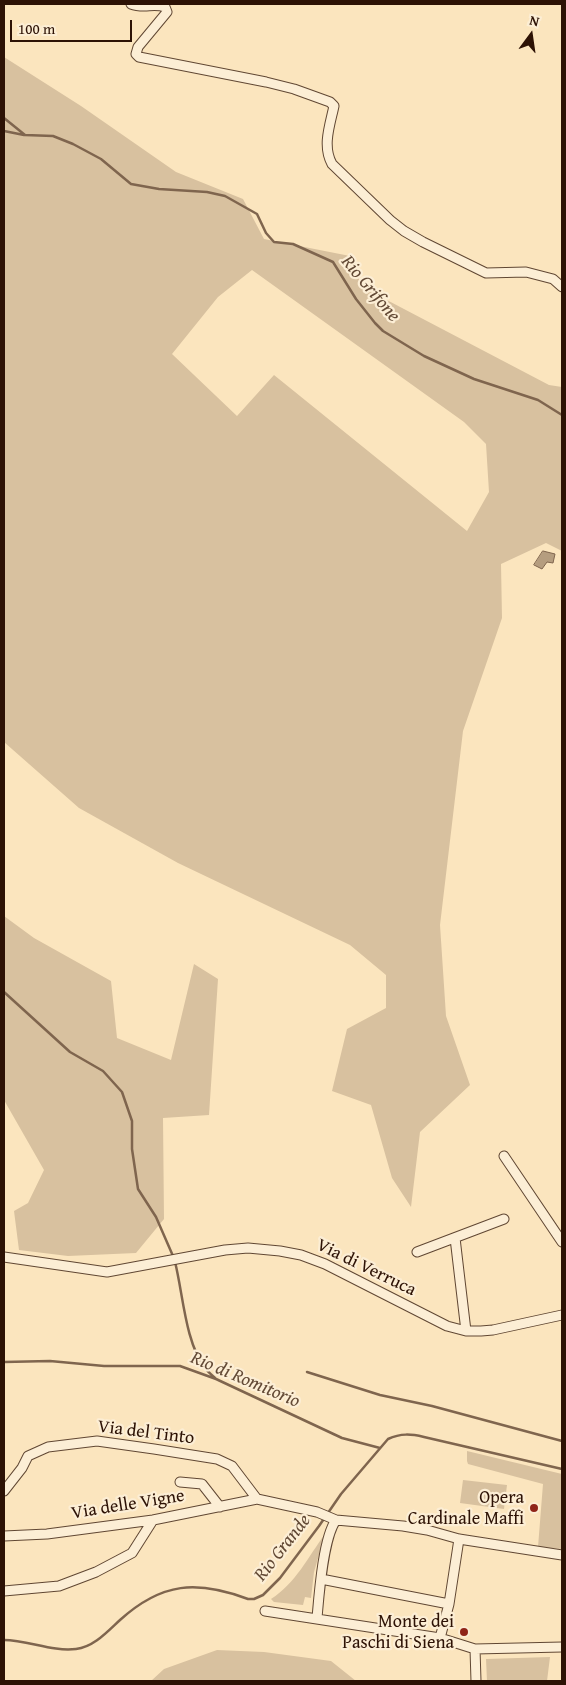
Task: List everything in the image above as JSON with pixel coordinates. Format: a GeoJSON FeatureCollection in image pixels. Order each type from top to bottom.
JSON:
{"type":"FeatureCollection","features":[{"type":"Feature","properties":{"kind":"street"},"geometry":{"type":"LineString","coordinates":[[131,4],[144,7],[158,4],[165,7],[167,12],[138,47],[136,54],[139,57],[294,89],[330,102],[334,106],[328,137],[327,156],[332,164],[390,220],[423,242],[486,273],[526,272],[553,279],[562,287]]}},
{"type":"Feature","properties":{"kind":"street"},"geometry":{"type":"LineString","coordinates":[[504,1156],[562,1242]]}},
{"type":"Feature","properties":{"kind":"street"},"geometry":{"type":"LineString","coordinates":[[417,1252],[504,1220]]}},
{"type":"Feature","properties":{"kind":"street"},"geometry":{"type":"LineString","coordinates":[[455,1238],[466,1331]]}},
{"type":"Feature","properties":{"kind":"street","name":"Via di Verruca"},"geometry":{"type":"LineString","coordinates":[[4,1257],[107,1272],[169,1262],[204,1253],[236,1249],[272,1250],[292,1253],[325,1264],[447,1326],[466,1331],[493,1330],[562,1315]]}},
{"type":"Feature","properties":{"kind":"street","name":"Via del Tinto"},"geometry":{"type":"LineString","coordinates":[[4,1491],[22,1468],[28,1456],[48,1448],[97,1441],[154,1448],[217,1459],[232,1466],[257,1500]]}},
{"type":"Feature","properties":{"kind":"street"},"geometry":{"type":"LineString","coordinates":[[180,1482],[202,1484],[220,1507]]}},
{"type":"Feature","properties":{"kind":"street"},"geometry":{"type":"LineString","coordinates":[[257,1500],[319,1512],[335,1519],[404,1526],[460,1539],[562,1556]]}},
{"type":"Feature","properties":{"kind":"street","name":"Via delle Vigne"},"geometry":{"type":"LineString","coordinates":[[4,1536],[47,1534],[153,1520],[257,1500]]}},
{"type":"Feature","properties":{"kind":"street"},"geometry":{"type":"LineString","coordinates":[[317,1618],[321,1580],[331,1527],[335,1519]]}},
{"type":"Feature","properties":{"kind":"street"},"geometry":{"type":"LineString","coordinates":[[4,1591],[59,1586],[96,1572],[132,1553],[153,1520]]}},
{"type":"Feature","properties":{"kind":"street"},"geometry":{"type":"LineString","coordinates":[[440,1638],[449,1604],[460,1539]]}},
{"type":"Feature","properties":{"kind":"street"},"geometry":{"type":"LineString","coordinates":[[321,1580],[449,1604]]}},
{"type":"Feature","properties":{"kind":"street"},"geometry":{"type":"LineString","coordinates":[[265,1611],[440,1638],[476,1649],[562,1647]]}},
{"type":"Feature","properties":{"kind":"street"},"geometry":{"type":"LineString","coordinates":[[476,1649],[476,1681]]}},
{"type":"Feature","properties":{"kind":"shaded area"},"geometry":{"type":"Polygon","coordinates":[[[4,57],[81,106],[176,172],[243,199],[264,239],[350,256],[362,287],[549,385],[562,387],[562,551],[546,543],[501,564],[502,618],[463,731],[440,925],[446,1016],[470,1085],[420,1132],[411,1207],[392,1178],[371,1105],[332,1091],[347,1029],[386,1008],[386,975],[350,945],[178,863],[79,808],[4,742],[4,57]],[[252,270],[218,297],[172,354],[237,416],[274,375],[467,531],[489,492],[486,444],[464,422],[252,270]]]}},
{"type":"Feature","properties":{"kind":"shaded area"},"geometry":{"type":"Polygon","coordinates":[[[543,551],[555,554],[553,563],[547,562],[542,569],[534,565],[543,551]]]}},
{"type":"Feature","properties":{"kind":"shaded area"},"geometry":{"type":"Polygon","coordinates":[[[4,916],[34,938],[111,981],[117,1038],[171,1060],[194,964],[218,979],[209,1115],[163,1118],[164,1219],[136,1253],[68,1256],[19,1250],[14,1211],[28,1203],[44,1170],[4,1100],[4,916]]]}},
{"type":"Feature","properties":{"kind":"shaded area"},"geometry":{"type":"Polygon","coordinates":[[[467,1451],[562,1474],[562,1549],[538,1547],[543,1484],[468,1464],[467,1451]]]}},
{"type":"Feature","properties":{"kind":"shaded area"},"geometry":{"type":"Polygon","coordinates":[[[463,1480],[507,1485],[504,1509],[460,1503],[463,1480]]]}},
{"type":"Feature","properties":{"kind":"shaded area"},"geometry":{"type":"Polygon","coordinates":[[[325,1534],[314,1572],[311,1598],[305,1597],[303,1605],[274,1602],[271,1599],[280,1593],[295,1577],[325,1534]]]}},
{"type":"Feature","properties":{"kind":"shaded area"},"geometry":{"type":"Polygon","coordinates":[[[217,1650],[264,1652],[331,1661],[356,1681],[151,1681],[164,1669],[217,1650]]]}},
{"type":"Feature","properties":{"kind":"shaded area"},"geometry":{"type":"Polygon","coordinates":[[[550,1657],[547,1681],[487,1681],[486,1659],[550,1657]]]}},
{"type":"Feature","properties":{"kind":"waterway","name":"Rio Grifone"},"geometry":{"type":"LineString","coordinates":[[4,118],[25,135],[53,136],[73,144],[101,159],[131,184],[159,189],[207,192],[225,196],[257,214],[266,233],[274,242],[293,244],[333,262],[356,299],[383,331],[424,356],[474,379],[538,400],[562,415]]}},
{"type":"Feature","properties":{"kind":"waterway"},"geometry":{"type":"LineString","coordinates":[[4,131],[24,135]]}},
{"type":"Feature","properties":{"kind":"waterway"},"geometry":{"type":"LineString","coordinates":[[4,992],[70,1052],[103,1071],[122,1092],[132,1121],[132,1149],[138,1189],[156,1217],[173,1256]]}},
{"type":"Feature","properties":{"kind":"waterway"},"geometry":{"type":"LineString","coordinates":[[175,1262],[193,1345],[205,1368],[216,1379]]}},
{"type":"Feature","properties":{"kind":"waterway","name":"Rio di Romitorio"},"geometry":{"type":"LineString","coordinates":[[4,1362],[50,1361],[104,1366],[180,1366],[216,1379],[342,1438],[380,1448]]}},
{"type":"Feature","properties":{"kind":"waterway"},"geometry":{"type":"LineString","coordinates":[[307,1372],[380,1395],[432,1406],[562,1441]]}},
{"type":"Feature","properties":{"kind":"waterway","name":"Rio Grande"},"geometry":{"type":"LineString","coordinates":[[4,1640],[58,1649],[83,1648],[95,1642],[135,1607],[166,1592],[196,1587],[230,1593],[248,1599],[254,1599],[263,1595],[280,1578],[341,1494],[388,1439],[393,1437],[419,1436],[562,1469]]}},
{"type":"Feature","properties":{"kind":"place","name":"Opera Cardinale Maffi"},"geometry":{"type":"Point","coordinates":[534,1508]}},
{"type":"Feature","properties":{"kind":"place","name":"Monte dei Paschi di Siena"},"geometry":{"type":"Point","coordinates":[464,1632]}}]}
